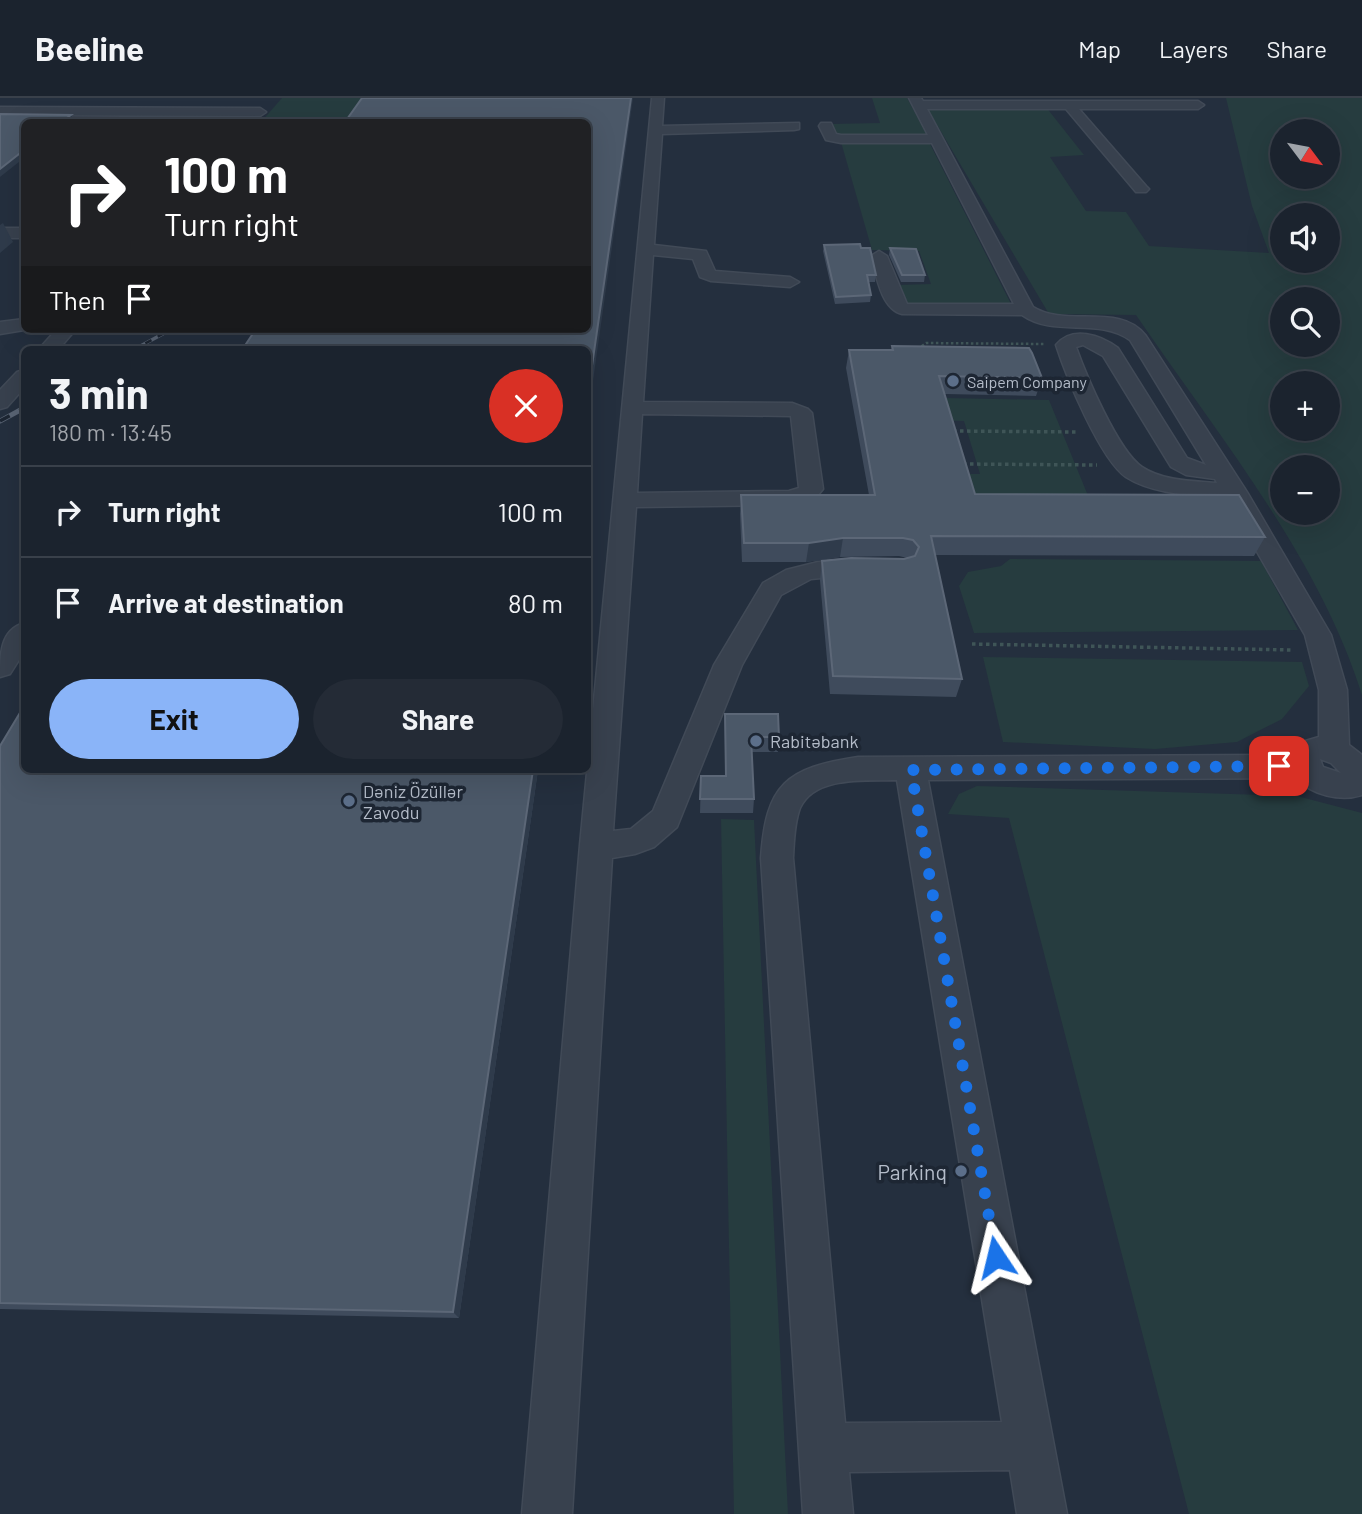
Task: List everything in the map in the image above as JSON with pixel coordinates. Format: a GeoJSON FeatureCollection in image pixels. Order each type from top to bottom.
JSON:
{"type":"FeatureCollection","features":[{"type":"Feature","properties":{"kind":"street"},"geometry":{"type":"LineString","coordinates":[[547,1514],[596,845],[659,98]]}},
{"type":"Feature","properties":{"kind":"street"},"geometry":{"type":"LineString","coordinates":[[917,102],[1070,106],[1198,105]]}},
{"type":"Feature","properties":{"kind":"street"},"geometry":{"type":"LineString","coordinates":[[917,102],[1026,310],[1039,320],[1104,324],[1131,331],[1138,336],[1276,560],[1324,651],[1333,690],[1320,757]]}},
{"type":"Feature","properties":{"kind":"street"},"geometry":{"type":"LineString","coordinates":[[1070,106],[1142,189]]}},
{"type":"Feature","properties":{"kind":"street"},"geometry":{"type":"LineString","coordinates":[[0,111],[259,113]]}},
{"type":"Feature","properties":{"kind":"street"},"geometry":{"type":"LineString","coordinates":[[656,130],[794,126]]}},
{"type":"Feature","properties":{"kind":"street"},"geometry":{"type":"LineString","coordinates":[[826,126],[831,137],[841,139],[938,139]]}},
{"type":"Feature","properties":{"kind":"street"},"geometry":{"type":"LineString","coordinates":[[0,233],[21,233]]}},
{"type":"Feature","properties":{"kind":"street"},"geometry":{"type":"LineString","coordinates":[[646,249],[700,254],[706,273],[711,276],[790,282]]}},
{"type":"Feature","properties":{"kind":"street"},"geometry":{"type":"LineString","coordinates":[[879,256],[894,299],[902,309],[1026,310]]}},
{"type":"Feature","properties":{"kind":"street"},"geometry":{"type":"LineString","coordinates":[[0,328],[21,325]]}},
{"type":"Feature","properties":{"kind":"street"},"geometry":{"type":"LineString","coordinates":[[52,346],[63,333]]}},
{"type":"Feature","properties":{"kind":"street"},"geometry":{"type":"LineString","coordinates":[[1222,473],[1199,472],[1185,467],[1179,461],[1111,352],[1103,345],[1083,339],[1072,340],[1066,345],[1106,433],[1126,466],[1133,472],[1150,478],[1234,492]]}},
{"type":"Feature","properties":{"kind":"street"},"geometry":{"type":"LineString","coordinates":[[0,403],[21,379]]}},
{"type":"Feature","properties":{"kind":"street"},"geometry":{"type":"LineString","coordinates":[[625,500],[789,498],[805,496],[811,489],[801,413],[792,409],[633,408]]}},
{"type":"Feature","properties":{"kind":"street"},"geometry":{"type":"LineString","coordinates":[[596,845],[635,844],[653,834],[666,818],[721,678],[736,646],[774,587],[795,576],[822,569],[888,567]]}},
{"type":"Feature","properties":{"kind":"street"},"geometry":{"type":"LineString","coordinates":[[0,667],[21,636]]}},
{"type":"Feature","properties":{"kind":"street"},"geometry":{"type":"LineString","coordinates":[[828,1514],[777,858],[778,827],[786,802],[800,786],[826,773],[858,769],[911,770],[1320,757],[1356,762],[1362,772],[1362,780]]}},
{"type":"Feature","properties":{"kind":"street"},"geometry":{"type":"LineString","coordinates":[[911,770],[1042,1514]]}},
{"type":"Feature","properties":{"kind":"street"},"geometry":{"type":"LineString","coordinates":[[824,1448],[1030,1446]]}},
{"type":"Feature","properties":{"kind":"path"},"geometry":{"type":"LineString","coordinates":[[924,355],[922,346],[926,343],[1066,345]]}},
{"type":"Feature","properties":{"kind":"path"},"geometry":{"type":"LineString","coordinates":[[947,431],[1106,433]]}},
{"type":"Feature","properties":{"kind":"path"},"geometry":{"type":"LineString","coordinates":[[956,464],[1126,466]]}},
{"type":"Feature","properties":{"kind":"path"},"geometry":{"type":"LineString","coordinates":[[972,644],[1324,651]]}},
{"type":"Feature","properties":{"kind":"green space"},"geometry":{"type":"Polygon","coordinates":[[[282,98],[364,98],[350,119],[264,119],[282,98]]]}},
{"type":"Feature","properties":{"kind":"green space"},"geometry":{"type":"Polygon","coordinates":[[[872,98],[907,98],[928,137],[836,138],[831,124],[880,123],[872,98]]]}},
{"type":"Feature","properties":{"kind":"green space"},"geometry":{"type":"Polygon","coordinates":[[[1226,98],[1362,98],[1362,695],[1320,594],[1280,525],[1340,525],[1340,455],[1270,455],[1270,509],[1136,315],[1049,314],[927,108],[1046,107],[1084,155],[1050,157],[1086,211],[1126,212],[1149,246],[1269,253],[1252,206],[1226,98]]]}},
{"type":"Feature","properties":{"kind":"green space"},"geometry":{"type":"Polygon","coordinates":[[[841,142],[929,142],[1012,306],[903,305],[897,285],[931,284],[919,251],[872,250],[841,142]]]}},
{"type":"Feature","properties":{"kind":"green space"},"geometry":{"type":"Polygon","coordinates":[[[899,397],[1049,400],[1091,503],[924,501],[918,474],[980,474],[964,421],[904,419],[899,397]]]}},
{"type":"Feature","properties":{"kind":"green space"},"geometry":{"type":"Polygon","coordinates":[[[1010,559],[1261,561],[1298,630],[974,633],[959,586],[968,572],[1001,566],[1010,559]]]}},
{"type":"Feature","properties":{"kind":"green space"},"geometry":{"type":"Polygon","coordinates":[[[983,657],[1302,662],[1309,686],[1282,719],[1237,742],[1155,749],[1003,742],[983,657]]]}},
{"type":"Feature","properties":{"kind":"green space"},"geometry":{"type":"Polygon","coordinates":[[[977,786],[1297,796],[1362,813],[1362,1514],[1189,1514],[1009,818],[948,814],[959,794],[977,786]]]}},
{"type":"Feature","properties":{"kind":"green space"},"geometry":{"type":"Polygon","coordinates":[[[721,819],[754,820],[788,1514],[734,1514],[721,819]]]}},
{"type":"Feature","properties":{"kind":"building"},"geometry":{"type":"Polygon","coordinates":[[[362,98],[631,98],[591,372],[591,346],[245,346],[253,333],[591,333],[591,119],[347,119],[362,98]]]}},
{"type":"Feature","properties":{"kind":"building"},"geometry":{"type":"Polygon","coordinates":[[[0,114],[71,115],[65,119],[21,119],[21,152],[0,169],[0,114]]]}},
{"type":"Feature","properties":{"kind":"building"},"geometry":{"type":"Polygon","coordinates":[[[860,244],[861,248],[870,248],[876,275],[867,275],[871,295],[836,297],[824,245],[860,244]]]}},
{"type":"Feature","properties":{"kind":"building"},"geometry":{"type":"Polygon","coordinates":[[[890,248],[916,249],[925,275],[902,275],[890,248]]]}},
{"type":"Feature","properties":{"kind":"building"},"geometry":{"type":"Polygon","coordinates":[[[892,346],[1029,348],[1032,353],[1042,378],[939,376],[975,494],[1239,495],[1265,537],[931,536],[962,679],[833,676],[822,561],[851,558],[904,559],[915,556],[919,547],[913,540],[903,538],[744,543],[741,495],[875,495],[849,350],[893,350],[892,346]]]}},
{"type":"Feature","properties":{"kind":"building"},"geometry":{"type":"Polygon","coordinates":[[[21,711],[21,773],[533,773],[453,1312],[0,1303],[0,746],[21,711]]]}},
{"type":"Feature","properties":{"kind":"building"},"geometry":{"type":"Polygon","coordinates":[[[725,714],[778,714],[779,737],[751,737],[754,799],[700,799],[701,776],[726,776],[725,714]]]}},
{"type":"Feature","properties":{"kind":"railway"},"geometry":{"type":"LineString","coordinates":[[140,346],[165,333]]}},
{"type":"Feature","properties":{"kind":"railway"},"geometry":{"type":"LineString","coordinates":[[0,421],[21,410]]}},
{"type":"Feature","properties":{"kind":"place","name":"Saipem Company"},"geometry":{"type":"Point","coordinates":[953,381]}},
{"type":"Feature","properties":{"kind":"place","name":"Rabitəbank"},"geometry":{"type":"Point","coordinates":[756,741]}},
{"type":"Feature","properties":{"kind":"place","name":"Dəniz Özüllər Zavodu"},"geometry":{"type":"Point","coordinates":[349,801]}},
{"type":"Feature","properties":{"kind":"place","name":"Parkinq"},"geometry":{"type":"Point","coordinates":[961,1171]}},
{"type":"Feature","properties":{"kind":"route"},"geometry":{"type":"LineString","coordinates":[[996,1257],[911,770],[1279,766]]}}]}
